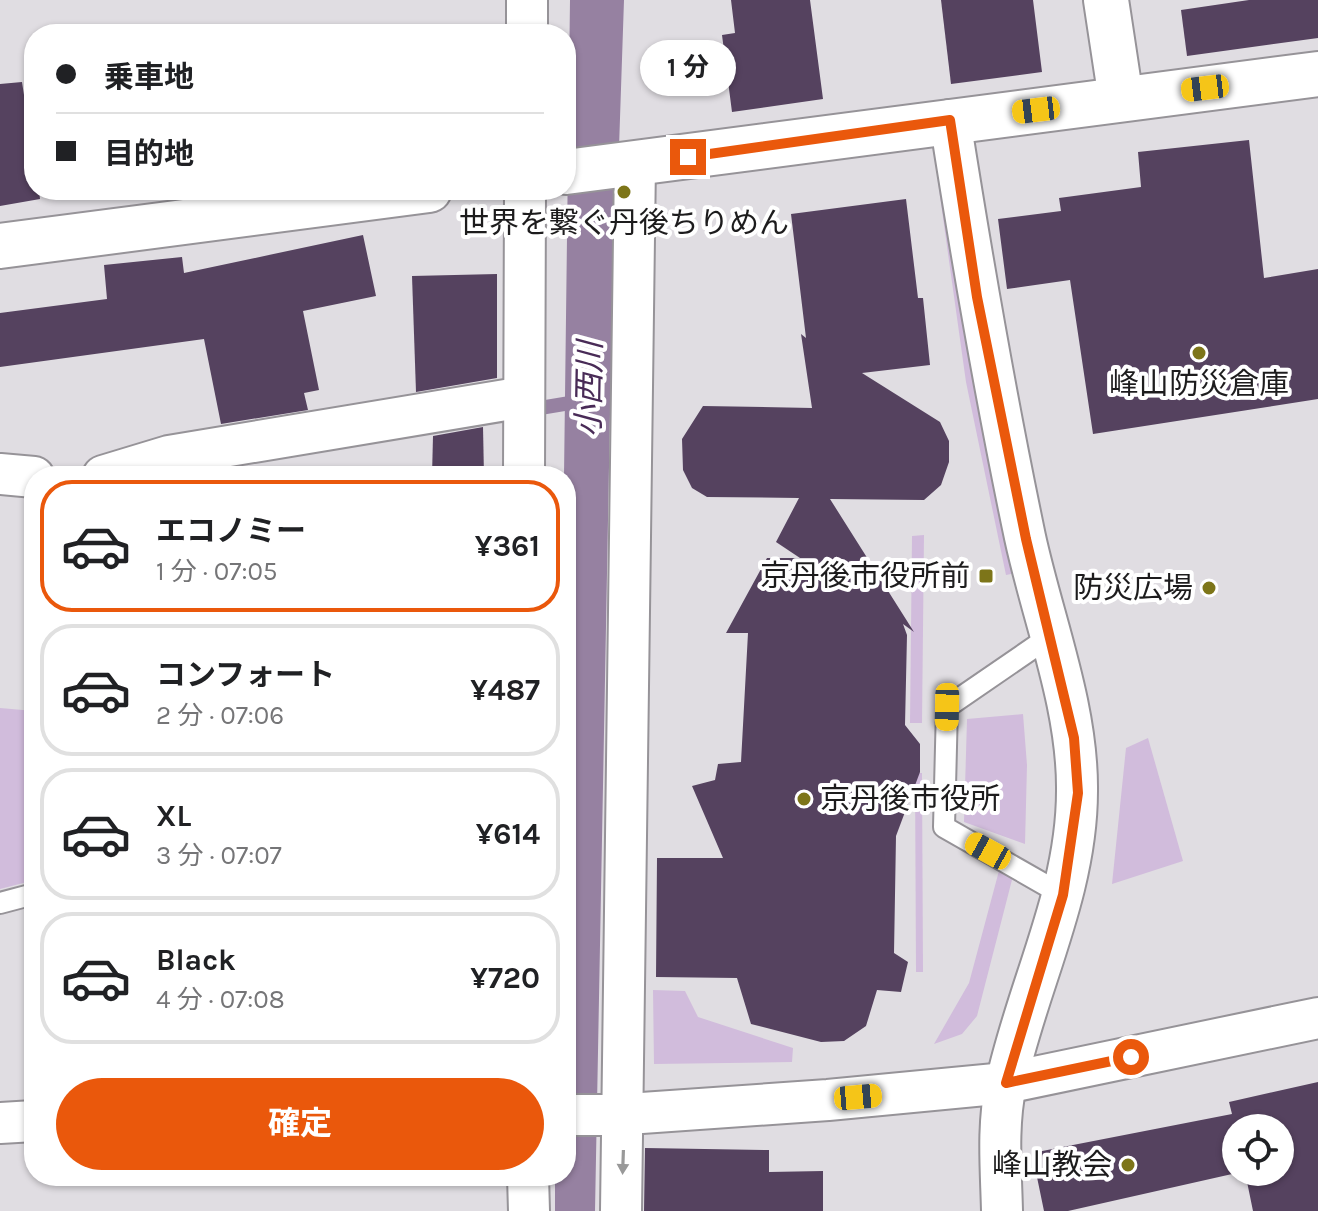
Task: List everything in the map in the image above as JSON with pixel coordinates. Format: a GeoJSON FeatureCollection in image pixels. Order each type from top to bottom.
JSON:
{"type":"FeatureCollection","features":[{"type":"Feature","properties":{"kind":"street"},"geometry":{"type":"LineString","coordinates":[[527,0],[527,24]]}},
{"type":"Feature","properties":{"kind":"street"},"geometry":{"type":"LineString","coordinates":[[1106,0],[1121,99]]}},
{"type":"Feature","properties":{"kind":"street"},"geometry":{"type":"LineString","coordinates":[[576,170],[1318,74]]}},
{"type":"Feature","properties":{"kind":"street"},"geometry":{"type":"LineString","coordinates":[[950,120],[977,297],[1049,637],[1074,738],[1078,793],[1063,895],[1006,1083],[1001,1120],[1002,1211]]}},
{"type":"Feature","properties":{"kind":"street"},"geometry":{"type":"LineString","coordinates":[[621,1211],[619,1114],[631,162]]}},
{"type":"Feature","properties":{"kind":"street"},"geometry":{"type":"LineString","coordinates":[[0,246],[352,200]]}},
{"type":"Feature","properties":{"kind":"street"},"geometry":{"type":"LineString","coordinates":[[524,466],[525,200]]}},
{"type":"Feature","properties":{"kind":"street"},"geometry":{"type":"LineString","coordinates":[[136,466],[169,456],[524,397]]}},
{"type":"Feature","properties":{"kind":"street"},"geometry":{"type":"LineString","coordinates":[[0,474],[24,476]]}},
{"type":"Feature","properties":{"kind":"street"},"geometry":{"type":"LineString","coordinates":[[576,1115],[1006,1083],[1318,1018]]}},
{"type":"Feature","properties":{"kind":"street"},"geometry":{"type":"LineString","coordinates":[[0,1123],[24,1122]]}},
{"type":"Feature","properties":{"kind":"street"},"geometry":{"type":"LineString","coordinates":[[528,1186],[529,1211]]}},
{"type":"Feature","properties":{"kind":"lane"},"geometry":{"type":"LineString","coordinates":[[1049,637],[947,707],[944,827],[1063,895]]}},
{"type":"Feature","properties":{"kind":"lane"},"geometry":{"type":"LineString","coordinates":[[0,903],[24,897]]}},
{"type":"Feature","properties":{"kind":"shaded area"},"geometry":{"type":"Polygon","coordinates":[[[937,175],[945,176],[973,380],[1016,573],[1006,575],[966,382],[937,175]]]}},
{"type":"Feature","properties":{"kind":"shaded area"},"geometry":{"type":"Polygon","coordinates":[[[924,535],[922,723],[910,723],[912,536],[924,535]]]}},
{"type":"Feature","properties":{"kind":"shaded area"},"geometry":{"type":"Polygon","coordinates":[[[0,708],[24,710],[24,883],[0,889],[0,708]]]}},
{"type":"Feature","properties":{"kind":"shaded area"},"geometry":{"type":"Polygon","coordinates":[[[1023,714],[1027,765],[1025,844],[964,822],[967,719],[1023,714]]]}},
{"type":"Feature","properties":{"kind":"shaded area"},"geometry":{"type":"Polygon","coordinates":[[[1148,738],[1183,861],[1112,884],[1126,748],[1148,738]]]}},
{"type":"Feature","properties":{"kind":"shaded area"},"geometry":{"type":"Polygon","coordinates":[[[915,773],[922,773],[923,972],[916,972],[915,773]]]}},
{"type":"Feature","properties":{"kind":"shaded area"},"geometry":{"type":"Polygon","coordinates":[[[1000,867],[1014,872],[977,1016],[962,1034],[934,1044],[969,983],[1000,867]]]}},
{"type":"Feature","properties":{"kind":"shaded area"},"geometry":{"type":"Polygon","coordinates":[[[653,990],[685,991],[698,1017],[793,1048],[792,1062],[654,1064],[653,990]]]}},
{"type":"Feature","properties":{"kind":"water","name":"小西川"},"geometry":{"type":"Polygon","coordinates":[[[570,0],[624,0],[610,414],[595,1211],[555,1211],[555,1186],[576,1186],[576,466],[564,466],[567,200],[576,200],[576,24],[570,24],[570,0]]]}},
{"type":"Feature","properties":{"kind":"building"},"geometry":{"type":"Polygon","coordinates":[[[731,0],[810,0],[823,99],[732,112],[722,35],[735,33],[731,0]]]}},
{"type":"Feature","properties":{"kind":"building"},"geometry":{"type":"Polygon","coordinates":[[[941,0],[1033,0],[1042,72],[951,84],[941,0]]]}},
{"type":"Feature","properties":{"kind":"building"},"geometry":{"type":"Polygon","coordinates":[[[1249,0],[1318,0],[1318,38],[1187,56],[1181,10],[1249,0]]]}},
{"type":"Feature","properties":{"kind":"building"},"geometry":{"type":"Polygon","coordinates":[[[22,82],[24,200],[34,200],[0,206],[0,84],[22,82]]]}},
{"type":"Feature","properties":{"kind":"building"},"geometry":{"type":"Polygon","coordinates":[[[1249,140],[1264,278],[1318,269],[1318,399],[1093,434],[1070,280],[1007,289],[998,219],[1061,211],[1059,198],[1141,187],[1138,152],[1249,140]]]}},
{"type":"Feature","properties":{"kind":"building"},"geometry":{"type":"Polygon","coordinates":[[[906,199],[918,298],[923,298],[930,365],[862,373],[940,422],[949,441],[949,462],[941,485],[924,500],[830,499],[914,632],[903,624],[907,635],[905,725],[920,744],[920,772],[896,836],[894,953],[908,962],[901,992],[877,990],[866,1026],[844,1041],[821,1042],[751,1024],[737,978],[656,977],[657,858],[723,858],[692,786],[715,780],[718,764],[741,762],[748,633],[726,633],[767,558],[800,558],[776,542],[799,498],[707,497],[692,488],[683,470],[682,439],[703,406],[812,408],[801,334],[806,338],[791,214],[906,199]]]}},
{"type":"Feature","properties":{"kind":"building"},"geometry":{"type":"Polygon","coordinates":[[[363,235],[376,296],[303,311],[319,390],[304,393],[308,410],[221,424],[204,339],[0,367],[0,313],[107,299],[104,265],[182,257],[184,273],[363,235]]]}},
{"type":"Feature","properties":{"kind":"building"},"geometry":{"type":"Polygon","coordinates":[[[497,274],[497,378],[416,392],[412,276],[497,274]]]}},
{"type":"Feature","properties":{"kind":"building"},"geometry":{"type":"Polygon","coordinates":[[[483,427],[484,466],[432,466],[433,436],[483,427]]]}},
{"type":"Feature","properties":{"kind":"building"},"geometry":{"type":"Polygon","coordinates":[[[1318,1082],[1318,1211],[1253,1211],[1248,1186],[1294,1186],[1294,1114],[1232,1114],[1229,1102],[1318,1082]]]}},
{"type":"Feature","properties":{"kind":"building"},"geometry":{"type":"Polygon","coordinates":[[[1222,1116],[1222,1176],[1068,1211],[1044,1211],[1032,1153],[1222,1116]]]}},
{"type":"Feature","properties":{"kind":"building"},"geometry":{"type":"Polygon","coordinates":[[[645,1148],[769,1150],[769,1172],[823,1171],[823,1211],[644,1211],[645,1148]]]}},
{"type":"Feature","properties":{"kind":"waterway","name":"小西川"},"geometry":{"type":"LineString","coordinates":[[528,410],[582,401]]}},
{"type":"Feature","properties":{"kind":"place","name":"世界を繋ぐ丹後ちりめん"},"geometry":{"type":"Point","coordinates":[624,192]}},
{"type":"Feature","properties":{"kind":"place","name":"峰山防災倉庫"},"geometry":{"type":"Point","coordinates":[1199,353]}},
{"type":"Feature","properties":{"kind":"place","name":"京丹後市役所前"},"geometry":{"type":"Point","coordinates":[986,576]}},
{"type":"Feature","properties":{"kind":"place","name":"防災広場"},"geometry":{"type":"Point","coordinates":[1209,588]}},
{"type":"Feature","properties":{"kind":"place","name":"京丹後市役所"},"geometry":{"type":"Point","coordinates":[804,799]}},
{"type":"Feature","properties":{"kind":"place","name":"峰山教会"},"geometry":{"type":"Point","coordinates":[1128,1165]}},
{"type":"Feature","properties":{"kind":"route"},"geometry":{"type":"LineString","coordinates":[[688,157],[950,120],[977,297],[1026,539],[1074,738],[1078,793],[1063,895],[1006,1083],[1131,1057]]}}]}
